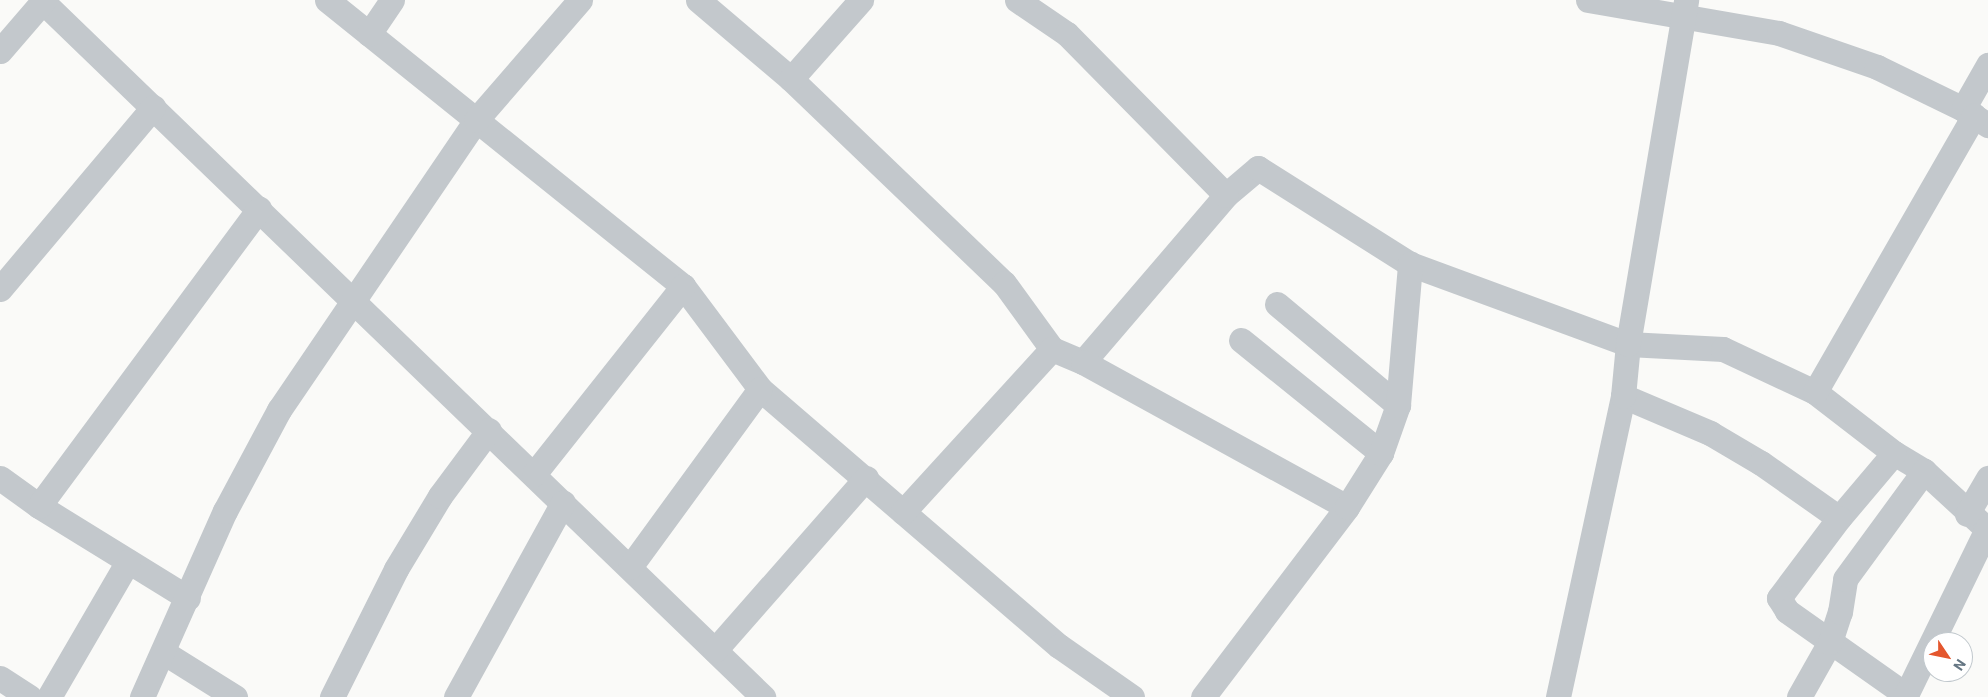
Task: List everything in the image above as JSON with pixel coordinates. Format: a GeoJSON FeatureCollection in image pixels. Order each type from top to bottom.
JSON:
{"type":"FeatureCollection","features":[{"type":"Feature","properties":{"kind":"street"},"geometry":{"type":"LineString","coordinates":[[0,51],[43,0],[763,697]]}},
{"type":"Feature","properties":{"kind":"street"},"geometry":{"type":"LineString","coordinates":[[327,0],[683,286],[760,389],[1116,693]]}},
{"type":"Feature","properties":{"kind":"street"},"geometry":{"type":"LineString","coordinates":[[369,34],[392,0]]}},
{"type":"Feature","properties":{"kind":"street"},"geometry":{"type":"LineString","coordinates":[[142,697],[188,598],[225,511],[279,410],[352,298],[476,120],[580,0]]}},
{"type":"Feature","properties":{"kind":"street"},"geometry":{"type":"LineString","coordinates":[[698,0],[791,79],[1004,283],[1052,349],[1082,362],[1347,507]]}},
{"type":"Feature","properties":{"kind":"street"},"geometry":{"type":"LineString","coordinates":[[791,79],[861,0]]}},
{"type":"Feature","properties":{"kind":"street"},"geometry":{"type":"LineString","coordinates":[[1017,0],[1067,34],[1226,195]]}},
{"type":"Feature","properties":{"kind":"street"},"geometry":{"type":"LineString","coordinates":[[1588,0],[1684,8],[1779,32],[1877,67],[1975,116]]}},
{"type":"Feature","properties":{"kind":"street"},"geometry":{"type":"LineString","coordinates":[[1558,697],[1623,396],[1628,344],[1684,8]]}},
{"type":"Feature","properties":{"kind":"street"},"geometry":{"type":"LineString","coordinates":[[1815,392],[1975,116],[1988,65]]}},
{"type":"Feature","properties":{"kind":"street"},"geometry":{"type":"LineString","coordinates":[[0,289],[153,107]]}},
{"type":"Feature","properties":{"kind":"street"},"geometry":{"type":"LineString","coordinates":[[1082,362],[1226,195],[1258,168],[1410,264],[1628,344],[1723,350],[1815,392],[1894,453],[1924,471],[1967,514],[1988,530],[1905,696],[1787,611],[1779,598],[1840,518],[1894,453]]}},
{"type":"Feature","properties":{"kind":"street"},"geometry":{"type":"LineString","coordinates":[[39,506],[259,209]]}},
{"type":"Feature","properties":{"kind":"street"},"geometry":{"type":"LineString","coordinates":[[1203,697],[1347,507],[1381,454],[1398,405],[1410,264]]}},
{"type":"Feature","properties":{"kind":"street"},"geometry":{"type":"LineString","coordinates":[[534,474],[683,286]]}},
{"type":"Feature","properties":{"kind":"street"},"geometry":{"type":"LineString","coordinates":[[1277,304],[1398,405]]}},
{"type":"Feature","properties":{"kind":"street"},"geometry":{"type":"LineString","coordinates":[[1241,340],[1381,454]]}},
{"type":"Feature","properties":{"kind":"street"},"geometry":{"type":"LineString","coordinates":[[902,512],[1052,349]]}},
{"type":"Feature","properties":{"kind":"street"},"geometry":{"type":"LineString","coordinates":[[630,567],[760,389]]}},
{"type":"Feature","properties":{"kind":"street"},"geometry":{"type":"LineString","coordinates":[[1623,396],[1710,433],[1761,463],[1840,518]]}},
{"type":"Feature","properties":{"kind":"street"},"geometry":{"type":"LineString","coordinates":[[332,697],[396,569],[440,496],[489,430]]}},
{"type":"Feature","properties":{"kind":"street"},"geometry":{"type":"LineString","coordinates":[[1799,697],[1830,642],[1840,612],[1845,579],[1924,471]]}},
{"type":"Feature","properties":{"kind":"street"},"geometry":{"type":"LineString","coordinates":[[0,478],[39,506],[188,598]]}},
{"type":"Feature","properties":{"kind":"street"},"geometry":{"type":"LineString","coordinates":[[715,650],[866,478]]}},
{"type":"Feature","properties":{"kind":"street"},"geometry":{"type":"LineString","coordinates":[[1967,514],[1988,478]]}},
{"type":"Feature","properties":{"kind":"street"},"geometry":{"type":"LineString","coordinates":[[456,697],[563,502]]}},
{"type":"Feature","properties":{"kind":"street"},"geometry":{"type":"LineString","coordinates":[[49,697],[128,561]]}},
{"type":"Feature","properties":{"kind":"street"},"geometry":{"type":"LineString","coordinates":[[163,652],[234,697]]}},
{"type":"Feature","properties":{"kind":"street"},"geometry":{"type":"LineString","coordinates":[[0,678],[29,697]]}}]}
